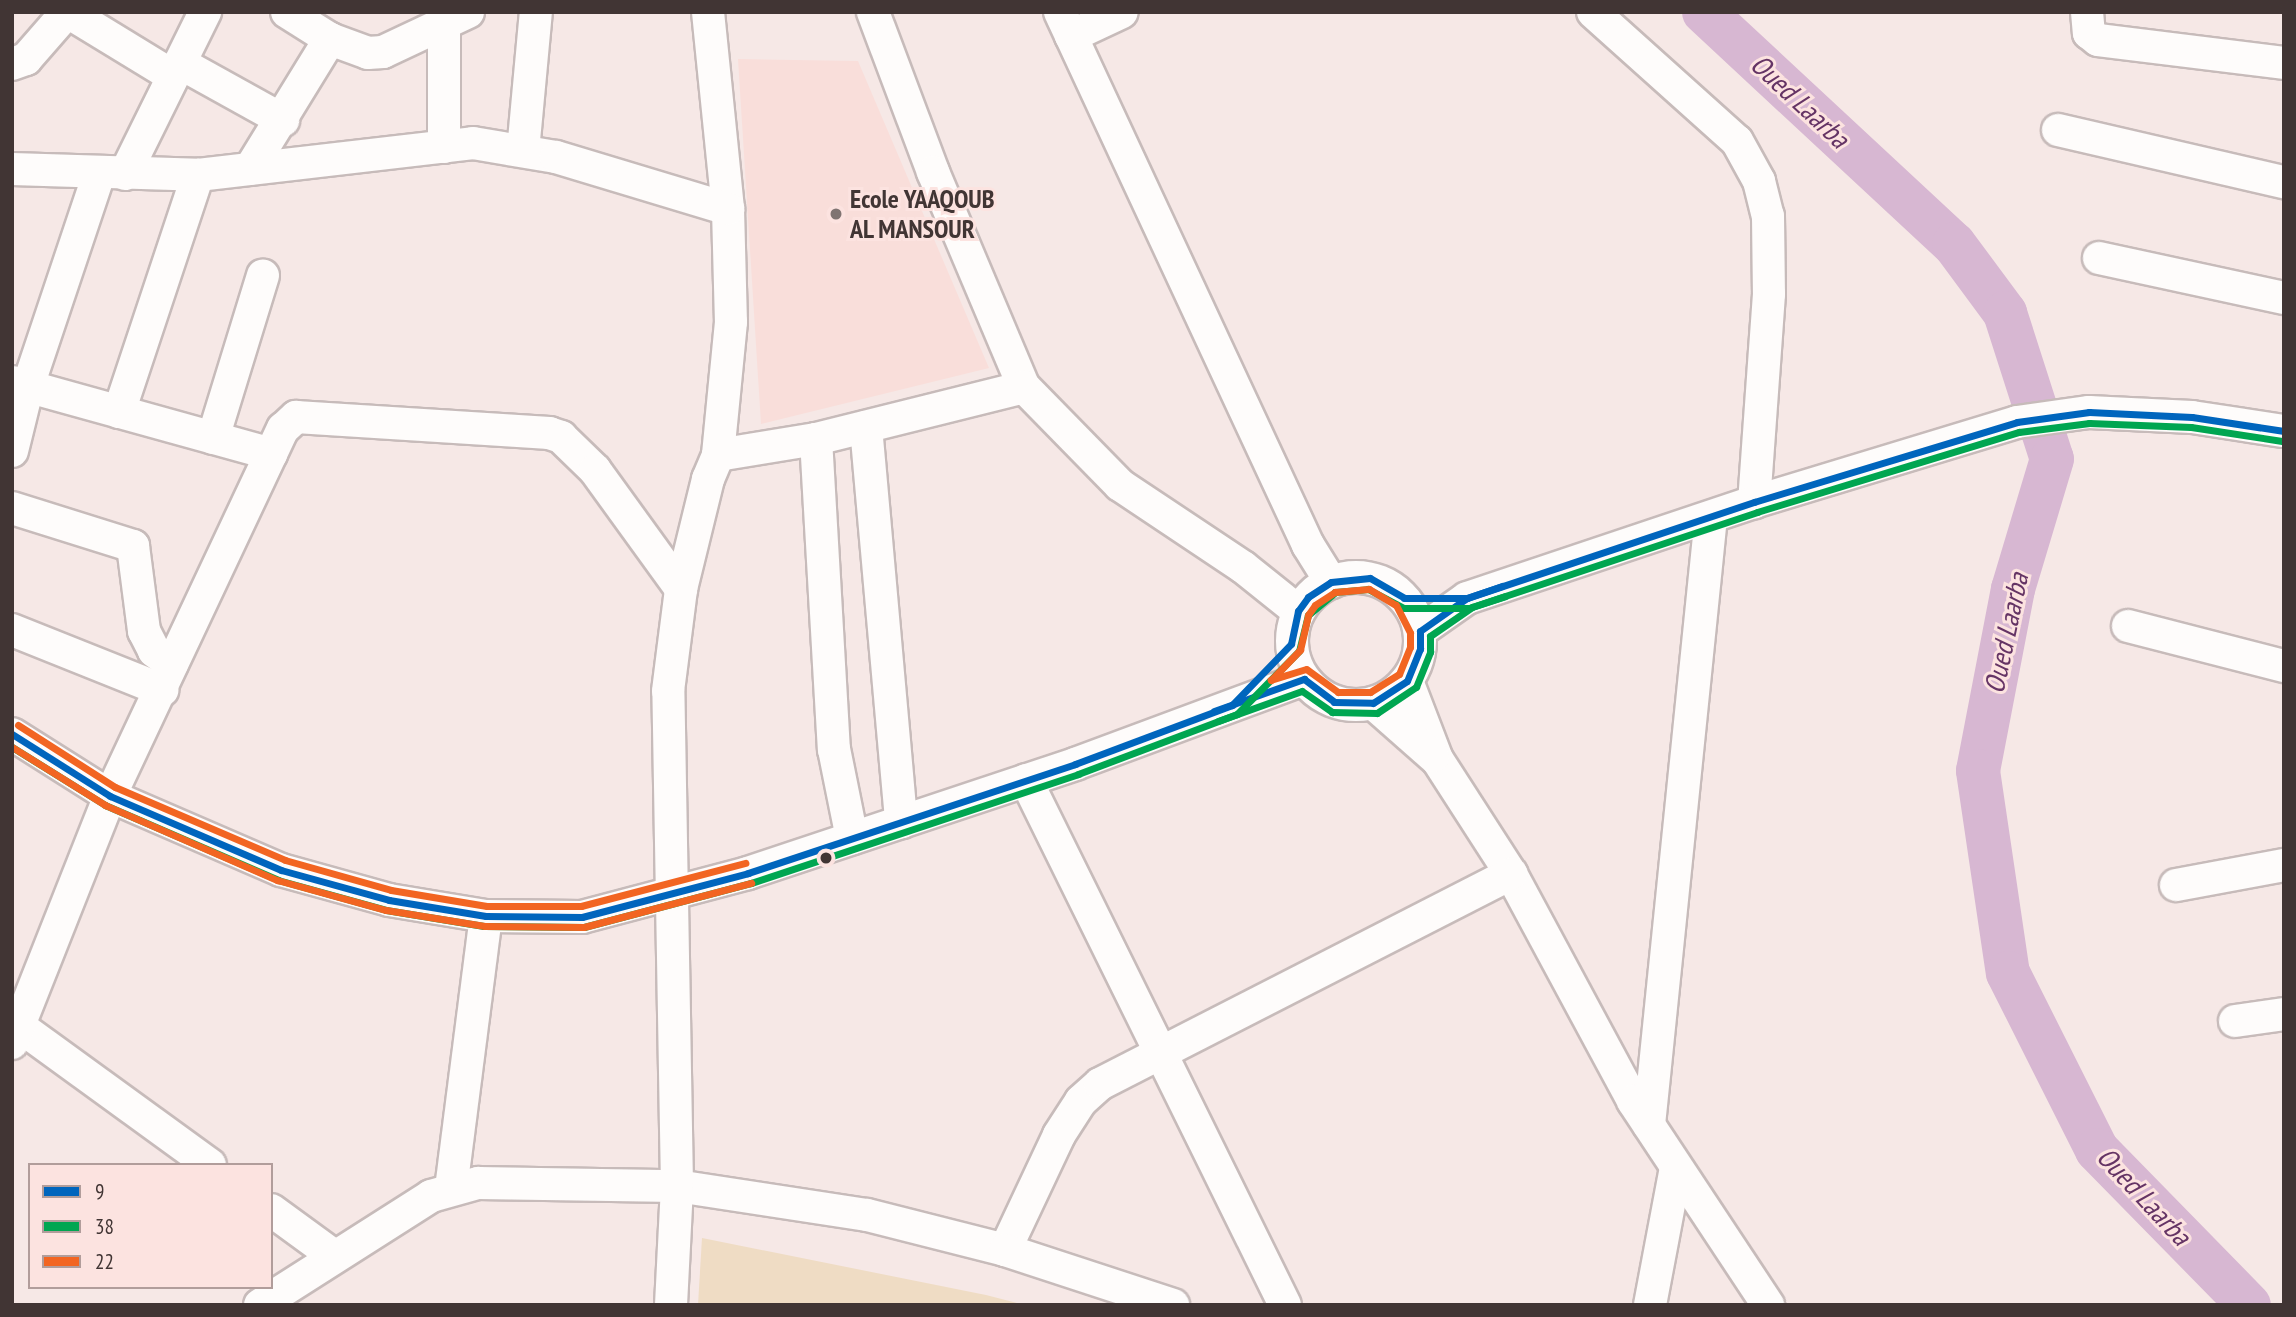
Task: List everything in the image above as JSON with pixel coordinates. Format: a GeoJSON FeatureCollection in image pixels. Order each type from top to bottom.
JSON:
{"type":"FeatureCollection","features":[{"type":"Feature","properties":{"kind":"street"},"geometry":{"type":"LineString","coordinates":[[12,64],[26,59],[67,12],[176,69],[283,120]]}},
{"type":"Feature","properties":{"kind":"street"},"geometry":{"type":"LineString","coordinates":[[12,451],[20,384],[112,174],[176,69],[205,12]]}},
{"type":"Feature","properties":{"kind":"street"},"geometry":{"type":"LineString","coordinates":[[287,12],[330,40],[360,51],[383,52],[459,16]]}},
{"type":"Feature","properties":{"kind":"street"},"geometry":{"type":"LineString","coordinates":[[523,151],[536,12]]}},
{"type":"Feature","properties":{"kind":"street"},"geometry":{"type":"LineString","coordinates":[[671,1305],[677,1186],[668,691],[681,589],[708,479],[718,455],[731,322],[727,209],[708,12]]}},
{"type":"Feature","properties":{"kind":"street"},"geometry":{"type":"LineString","coordinates":[[873,12],[933,172],[1024,387],[1119,485],[1243,567],[1298,611]]}},
{"type":"Feature","properties":{"kind":"street"},"geometry":{"type":"LineString","coordinates":[[1122,12],[1065,24],[1326,584]]}},
{"type":"Feature","properties":{"kind":"street"},"geometry":{"type":"LineString","coordinates":[[1593,12],[1737,141],[1759,181],[1768,216],[1769,294],[1754,502]]}},
{"type":"Feature","properties":{"kind":"street"},"geometry":{"type":"LineString","coordinates":[[2087,12],[2089,33],[2098,40],[2284,63]]}},
{"type":"Feature","properties":{"kind":"street"},"geometry":{"type":"LineString","coordinates":[[444,147],[459,16]]}},
{"type":"Feature","properties":{"kind":"street"},"geometry":{"type":"LineString","coordinates":[[250,169],[283,120],[330,40]]}},
{"type":"Feature","properties":{"kind":"street"},"geometry":{"type":"LineString","coordinates":[[2058,130],[2284,182]]}},
{"type":"Feature","properties":{"kind":"street"},"geometry":{"type":"LineString","coordinates":[[12,169],[198,175],[473,144],[523,151],[633,177],[727,209]]}},
{"type":"Feature","properties":{"kind":"street"},"geometry":{"type":"LineString","coordinates":[[118,412],[198,175]]}},
{"type":"Feature","properties":{"kind":"street"},"geometry":{"type":"LineString","coordinates":[[2099,258],[2284,298]]}},
{"type":"Feature","properties":{"kind":"street"},"geometry":{"type":"LineString","coordinates":[[213,438],[263,275]]}},
{"type":"Feature","properties":{"kind":"street"},"geometry":{"type":"LineString","coordinates":[[20,384],[271,454]]}},
{"type":"Feature","properties":{"kind":"street"},"geometry":{"type":"LineString","coordinates":[[718,455],[816,439],[1024,387]]}},
{"type":"Feature","properties":{"kind":"street"},"geometry":{"type":"LineString","coordinates":[[1420,631],[1467,598],[1754,502],[2017,422],[2090,412],[2192,417],[2284,431]]}},
{"type":"Feature","properties":{"kind":"street"},"geometry":{"type":"LineString","coordinates":[[206,1163],[16,1034],[110,796],[271,454],[289,422],[306,415],[549,433],[577,448],[681,589]]}},
{"type":"Feature","properties":{"kind":"street"},"geometry":{"type":"LineString","coordinates":[[866,427],[901,822]]}},
{"type":"Feature","properties":{"kind":"street"},"geometry":{"type":"LineString","coordinates":[[816,439],[834,749],[852,838]]}},
{"type":"Feature","properties":{"kind":"street"},"geometry":{"type":"LineString","coordinates":[[12,508],[133,546],[144,631],[167,678]]}},
{"type":"Feature","properties":{"kind":"street"},"geometry":{"type":"LineString","coordinates":[[1649,1125],[1710,517]]}},
{"type":"Feature","properties":{"kind":"street"},"geometry":{"type":"LineString","coordinates":[[1243,567],[1296,584],[1326,584],[1370,578],[1404,598],[1467,598]]}},
{"type":"Feature","properties":{"kind":"street"},"geometry":{"type":"LineString","coordinates":[[1232,705],[1291,644],[1298,611],[1326,584]]}},
{"type":"Feature","properties":{"kind":"street"},"geometry":{"type":"LineString","coordinates":[[1291,644],[1304,679],[1334,702],[1373,703],[1407,681],[1420,649],[1420,631],[1404,598]]}},
{"type":"Feature","properties":{"kind":"street"},"geometry":{"type":"LineString","coordinates":[[2128,626],[2284,666]]}},
{"type":"Feature","properties":{"kind":"street"},"geometry":{"type":"LineString","coordinates":[[12,630],[167,678]]}},
{"type":"Feature","properties":{"kind":"street"},"geometry":{"type":"LineString","coordinates":[[12,734],[110,796],[282,870],[389,900],[486,916],[582,917],[673,895],[901,822],[1026,780],[1304,679]]}},
{"type":"Feature","properties":{"kind":"street"},"geometry":{"type":"LineString","coordinates":[[1407,681],[1437,759],[1511,874],[1649,1125],[1768,1305]]}},
{"type":"Feature","properties":{"kind":"street"},"geometry":{"type":"LineString","coordinates":[[1373,703],[1437,759]]}},
{"type":"Feature","properties":{"kind":"street"},"geometry":{"type":"LineString","coordinates":[[1026,780],[1284,1305]]}},
{"type":"Feature","properties":{"kind":"street"},"geometry":{"type":"LineString","coordinates":[[2176,885],[2284,865]]}},
{"type":"Feature","properties":{"kind":"street"},"geometry":{"type":"LineString","coordinates":[[1005,1250],[1059,1135],[1081,1101],[1100,1084],[1511,874]]}},
{"type":"Feature","properties":{"kind":"street"},"geometry":{"type":"LineString","coordinates":[[451,1189],[486,916]]}},
{"type":"Feature","properties":{"kind":"street"},"geometry":{"type":"LineString","coordinates":[[2235,1021],[2284,1014]]}},
{"type":"Feature","properties":{"kind":"street"},"geometry":{"type":"LineString","coordinates":[[1650,1305],[1676,1168]]}},
{"type":"Feature","properties":{"kind":"street"},"geometry":{"type":"LineString","coordinates":[[260,1305],[290,1289],[334,1256],[451,1189],[478,1183],[677,1186],[867,1215],[1005,1250],[1173,1305]]}},
{"type":"Feature","properties":{"kind":"street"},"geometry":{"type":"LineString","coordinates":[[273,1211],[334,1256]]}},
{"type":"Feature","properties":{"kind":"shaded area","name":"Ecole YAAQOUB AL MANSOUR"},"geometry":{"type":"Polygon","coordinates":[[[738,59],[858,61],[989,368],[761,424],[738,59]]]}},
{"type":"Feature","properties":{"kind":"shaded area"},"geometry":{"type":"Polygon","coordinates":[[[702,1238],[986,1295],[1025,1305],[698,1305],[702,1238]]]}},
{"type":"Feature","properties":{"kind":"waterway","name":"Oued Laarba"},"geometry":{"type":"LineString","coordinates":[[1704,12],[1954,244],[2005,313],[2052,459],[2013,589],[1978,771],[2008,973],[2097,1150],[2249,1305]]}},
{"type":"Feature","properties":{"kind":"transit line","name":"9"},"geometry":{"type":"LineString","coordinates":[[12,734],[110,796],[281,870],[389,900],[486,916],[582,917],[748,873],[1075,764],[1232,705],[1291,644],[1298,611],[1308,597],[1331,582],[1370,578],[1404,598],[1467,598],[1754,502],[2017,422],[2089,412],[2192,417],[2284,431]]}},
{"type":"Feature","properties":{"kind":"transit line","name":"38"},"geometry":{"type":"LineString","coordinates":[[12,747],[105,805],[278,880],[386,910],[484,926],[584,927],[751,883],[1078,774],[1237,714],[1299,651],[1308,615],[1335,592],[1368,589],[1403,608],[1469,608],[1757,512],[2019,432],[2089,423],[2191,427],[2282,441]]}},
{"type":"Feature","properties":{"kind":"transit line","name":"9"},"geometry":{"type":"LineString","coordinates":[[1214,711],[1304,679],[1334,702],[1373,703],[1407,681],[1420,649],[1420,631],[1467,598],[1502,586]]}},
{"type":"Feature","properties":{"kind":"transit line","name":"22"},"geometry":{"type":"LineString","coordinates":[[1369,589],[1396,605],[1410,633],[1410,647],[1399,674],[1370,692],[1338,692],[1306,669],[1271,680],[1300,650],[1308,615],[1315,605],[1335,592],[1369,589]]}},
{"type":"Feature","properties":{"kind":"transit line","name":"38"},"geometry":{"type":"LineString","coordinates":[[1218,721],[1302,691],[1332,712],[1377,713],[1416,687],[1430,652],[1430,636],[1472,607],[1505,596]]}},
{"type":"Feature","properties":{"kind":"transit line","name":"22"},"geometry":{"type":"LineString","coordinates":[[18,725],[115,787],[285,860],[391,890],[487,906],[581,906],[745,863]]}},
{"type":"Feature","properties":{"kind":"transit line","name":"22"},"geometry":{"type":"LineString","coordinates":[[12,747],[105,805]]}},
{"type":"Feature","properties":{"kind":"transit line","name":"22"},"geometry":{"type":"LineString","coordinates":[[105,805],[277,880],[386,910],[485,926],[583,927]]}},
{"type":"Feature","properties":{"kind":"transit line","name":"22"},"geometry":{"type":"LineString","coordinates":[[584,927],[751,883]]}},
{"type":"Feature","properties":{"kind":"place","name":"Ecole YAAQOUB AL MANSOUR"},"geometry":{"type":"Point","coordinates":[836,214]}}]}
